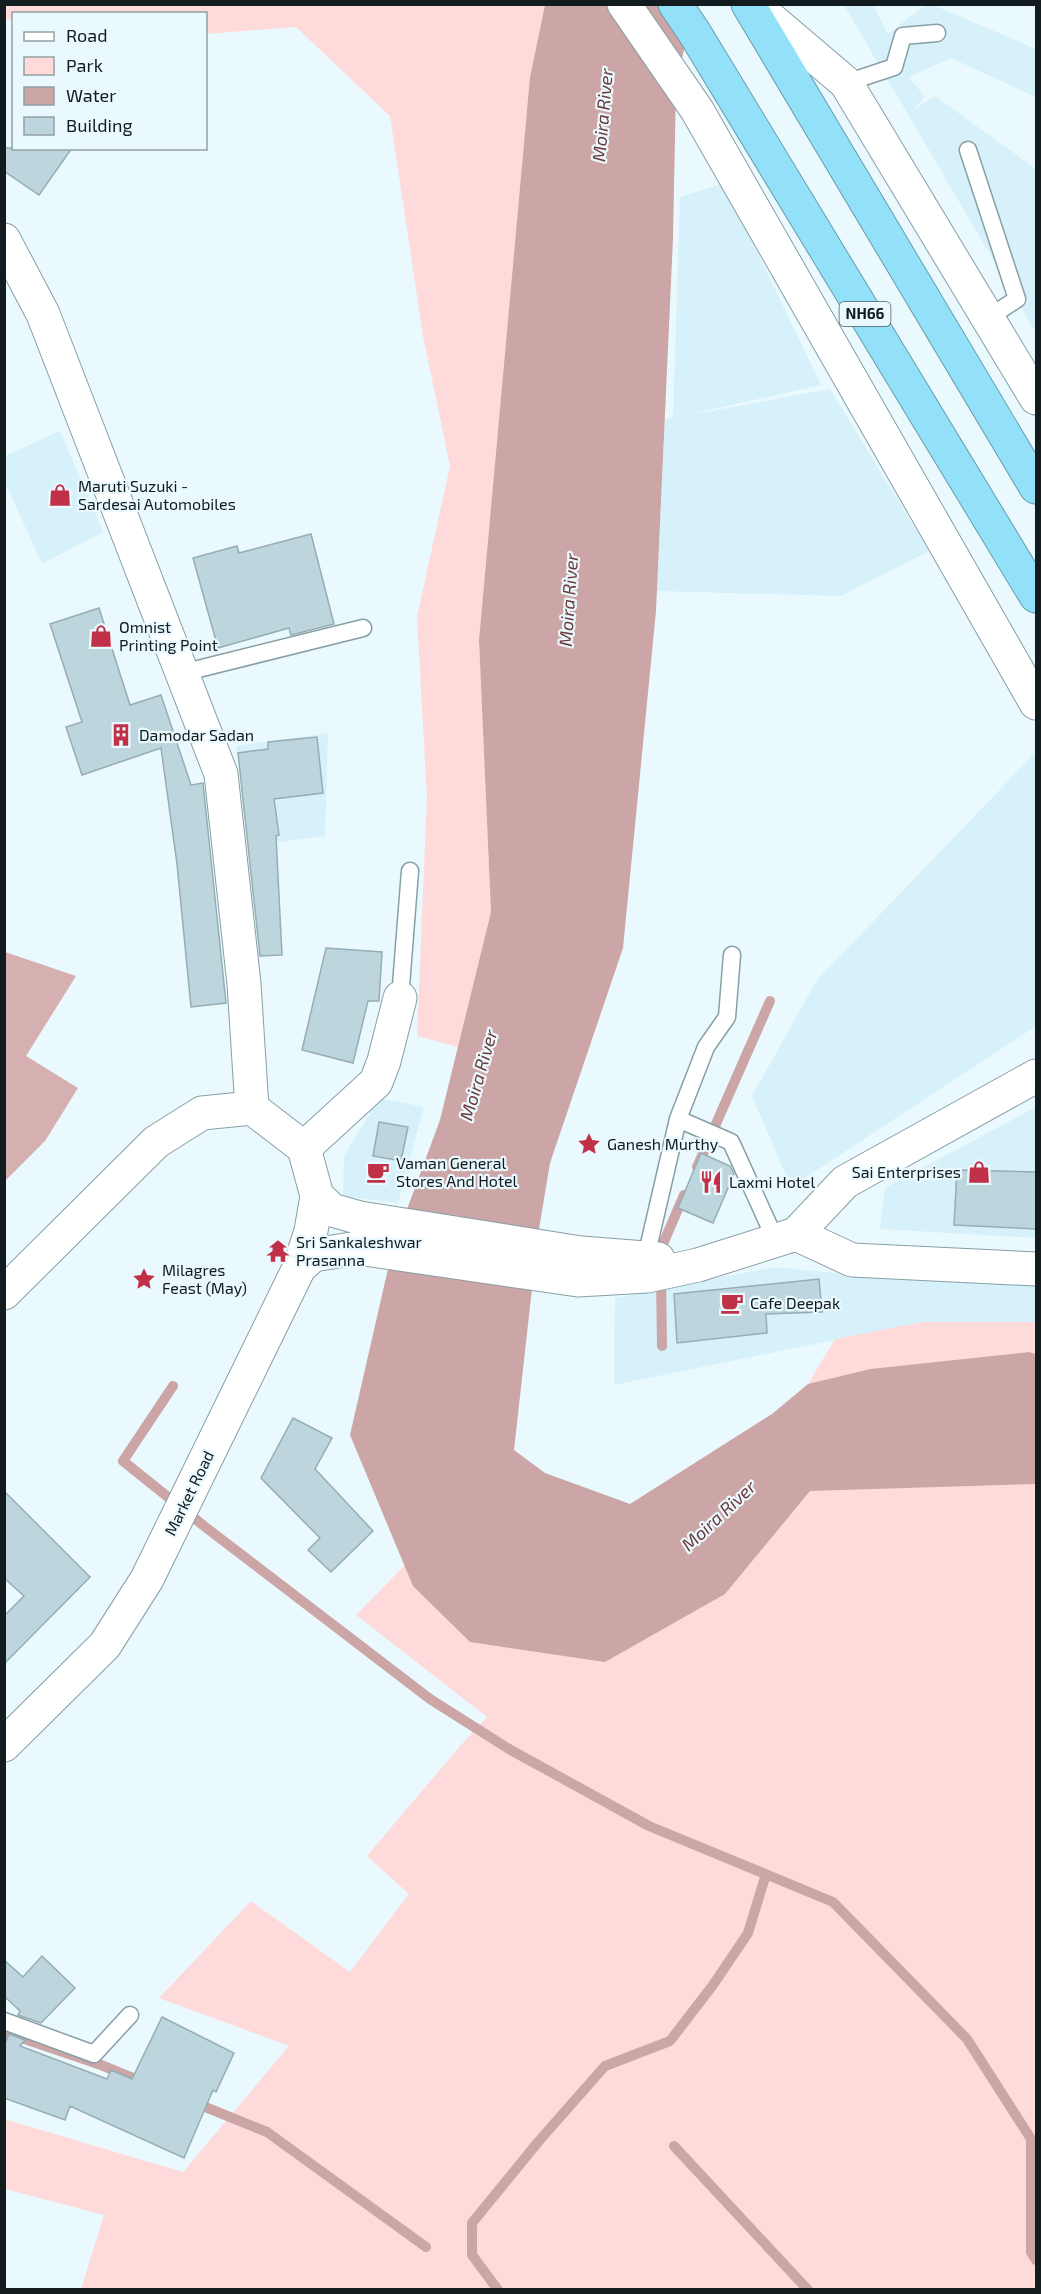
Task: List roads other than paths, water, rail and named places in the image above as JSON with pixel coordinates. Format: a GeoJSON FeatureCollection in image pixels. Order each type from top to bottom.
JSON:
{"type":"FeatureCollection","features":[{"type":"Feature","properties":{"kind":"highway","name":"NH66"},"geometry":{"type":"LineString","coordinates":[[675,4],[1036,596]]}},
{"type":"Feature","properties":{"kind":"highway"},"geometry":{"type":"LineString","coordinates":[[748,4],[1036,487]]}},
{"type":"Feature","properties":{"kind":"street"},"geometry":{"type":"LineString","coordinates":[[624,4],[697,110],[1036,703]]}},
{"type":"Feature","properties":{"kind":"street"},"geometry":{"type":"LineString","coordinates":[[753,4],[846,82],[1036,398]]}},
{"type":"Feature","properties":{"kind":"street"},"geometry":{"type":"LineString","coordinates":[[4,240],[43,314],[221,774],[244,984],[252,1108]]}},
{"type":"Feature","properties":{"kind":"street"},"geometry":{"type":"LineString","coordinates":[[304,1148],[376,1082],[384,1061],[400,998]]}},
{"type":"Feature","properties":{"kind":"street"},"geometry":{"type":"LineString","coordinates":[[4,1293],[156,1142],[202,1113],[252,1108],[304,1148],[316,1196],[359,1233],[647,1276],[698,1265],[786,1237],[845,1182],[1036,1076]]}},
{"type":"Feature","properties":{"kind":"street","name":"Market Road"},"geometry":{"type":"LineString","coordinates":[[4,1746],[105,1645],[147,1579],[298,1268],[311,1231],[316,1196]]}},
{"type":"Feature","properties":{"kind":"street"},"geometry":{"type":"LineString","coordinates":[[298,1268],[313,1255],[359,1233]]}},
{"type":"Feature","properties":{"kind":"street"},"geometry":{"type":"LineString","coordinates":[[786,1237],[852,1260],[1036,1269]]}},
{"type":"Feature","properties":{"kind":"street"},"geometry":{"type":"LineString","coordinates":[[579,1267],[646,1257],[698,1265]]}},
{"type":"Feature","properties":{"kind":"lane"},"geometry":{"type":"LineString","coordinates":[[846,82],[894,67],[903,36],[937,33]]}},
{"type":"Feature","properties":{"kind":"lane"},"geometry":{"type":"LineString","coordinates":[[968,150],[1017,299],[988,318]]}},
{"type":"Feature","properties":{"kind":"lane"},"geometry":{"type":"LineString","coordinates":[[182,673],[363,628]]}},
{"type":"Feature","properties":{"kind":"lane"},"geometry":{"type":"LineString","coordinates":[[400,998],[410,871]]}},
{"type":"Feature","properties":{"kind":"lane"},"geometry":{"type":"LineString","coordinates":[[646,1257],[678,1119],[706,1047],[727,1017],[732,955]]}},
{"type":"Feature","properties":{"kind":"lane"},"geometry":{"type":"LineString","coordinates":[[678,1119],[731,1142],[786,1237]]}},
{"type":"Feature","properties":{"kind":"lane"},"geometry":{"type":"LineString","coordinates":[[4,2021],[94,2054],[130,2015]]}},
{"type":"Feature","properties":{"kind":"water","name":"Moira River"},"geometry":{"type":"Polygon","coordinates":[[[545,5],[694,5],[676,85],[673,238],[656,611],[623,948],[550,1163],[538,1235],[514,1450],[545,1473],[630,1504],[772,1414],[808,1384],[870,1369],[1029,1352],[1036,1354],[1036,1484],[810,1491],[725,1594],[605,1662],[470,1642],[413,1586],[350,1435],[393,1247],[440,1120],[491,912],[479,640],[530,77],[545,5]]]}},
{"type":"Feature","properties":{"kind":"waterway"},"geometry":{"type":"LineString","coordinates":[[697,1167],[770,1001]]}},
{"type":"Feature","properties":{"kind":"waterway"},"geometry":{"type":"LineString","coordinates":[[660,1255],[684,1195]]}},
{"type":"Feature","properties":{"kind":"waterway"},"geometry":{"type":"LineString","coordinates":[[661,1277],[662,1346]]}},
{"type":"Feature","properties":{"kind":"waterway"},"geometry":{"type":"LineString","coordinates":[[173,1386],[123,1461],[204,1526],[430,1699],[509,1749],[649,1826],[833,1902],[967,2039],[1031,2139],[1031,2252],[1036,2260]]}},
{"type":"Feature","properties":{"kind":"waterway"},"geometry":{"type":"LineString","coordinates":[[498,2290],[472,2255],[472,2223],[538,2142],[605,2066],[670,2041],[713,1985],[748,1933],[766,1874]]}},
{"type":"Feature","properties":{"kind":"waterway"},"geometry":{"type":"LineString","coordinates":[[4,2032],[101,2065],[145,2083]]}},
{"type":"Feature","properties":{"kind":"waterway"},"geometry":{"type":"LineString","coordinates":[[193,2102],[267,2132],[426,2247]]}},
{"type":"Feature","properties":{"kind":"waterway"},"geometry":{"type":"LineString","coordinates":[[674,2146],[808,2290]]}},
{"type":"Feature","properties":{"kind":"place","name":"Maruti Suzuki - Sardesai Automobiles"},"geometry":{"type":"Point","coordinates":[60,495]}},
{"type":"Feature","properties":{"kind":"place","name":"Omnist Printing Point"},"geometry":{"type":"Point","coordinates":[101,636]}},
{"type":"Feature","properties":{"kind":"place","name":"Damodar Sadan"},"geometry":{"type":"Point","coordinates":[121,735]}},
{"type":"Feature","properties":{"kind":"place","name":"Ganesh Murthy"},"geometry":{"type":"Point","coordinates":[589,1144]}},
{"type":"Feature","properties":{"kind":"place","name":"Vaman General Stores And Hotel"},"geometry":{"type":"Point","coordinates":[378,1172]}},
{"type":"Feature","properties":{"kind":"place","name":"Sai Enterprises"},"geometry":{"type":"Point","coordinates":[979,1172]}},
{"type":"Feature","properties":{"kind":"place","name":"Laxmi Hotel"},"geometry":{"type":"Point","coordinates":[711,1182]}},
{"type":"Feature","properties":{"kind":"place","name":"Sri Sankaleshwar Prasanna"},"geometry":{"type":"Point","coordinates":[278,1251]}},
{"type":"Feature","properties":{"kind":"place","name":"Milagres Feast (May)"},"geometry":{"type":"Point","coordinates":[144,1279]}},
{"type":"Feature","properties":{"kind":"place","name":"Cafe Deepak"},"geometry":{"type":"Point","coordinates":[732,1303]}}]}
